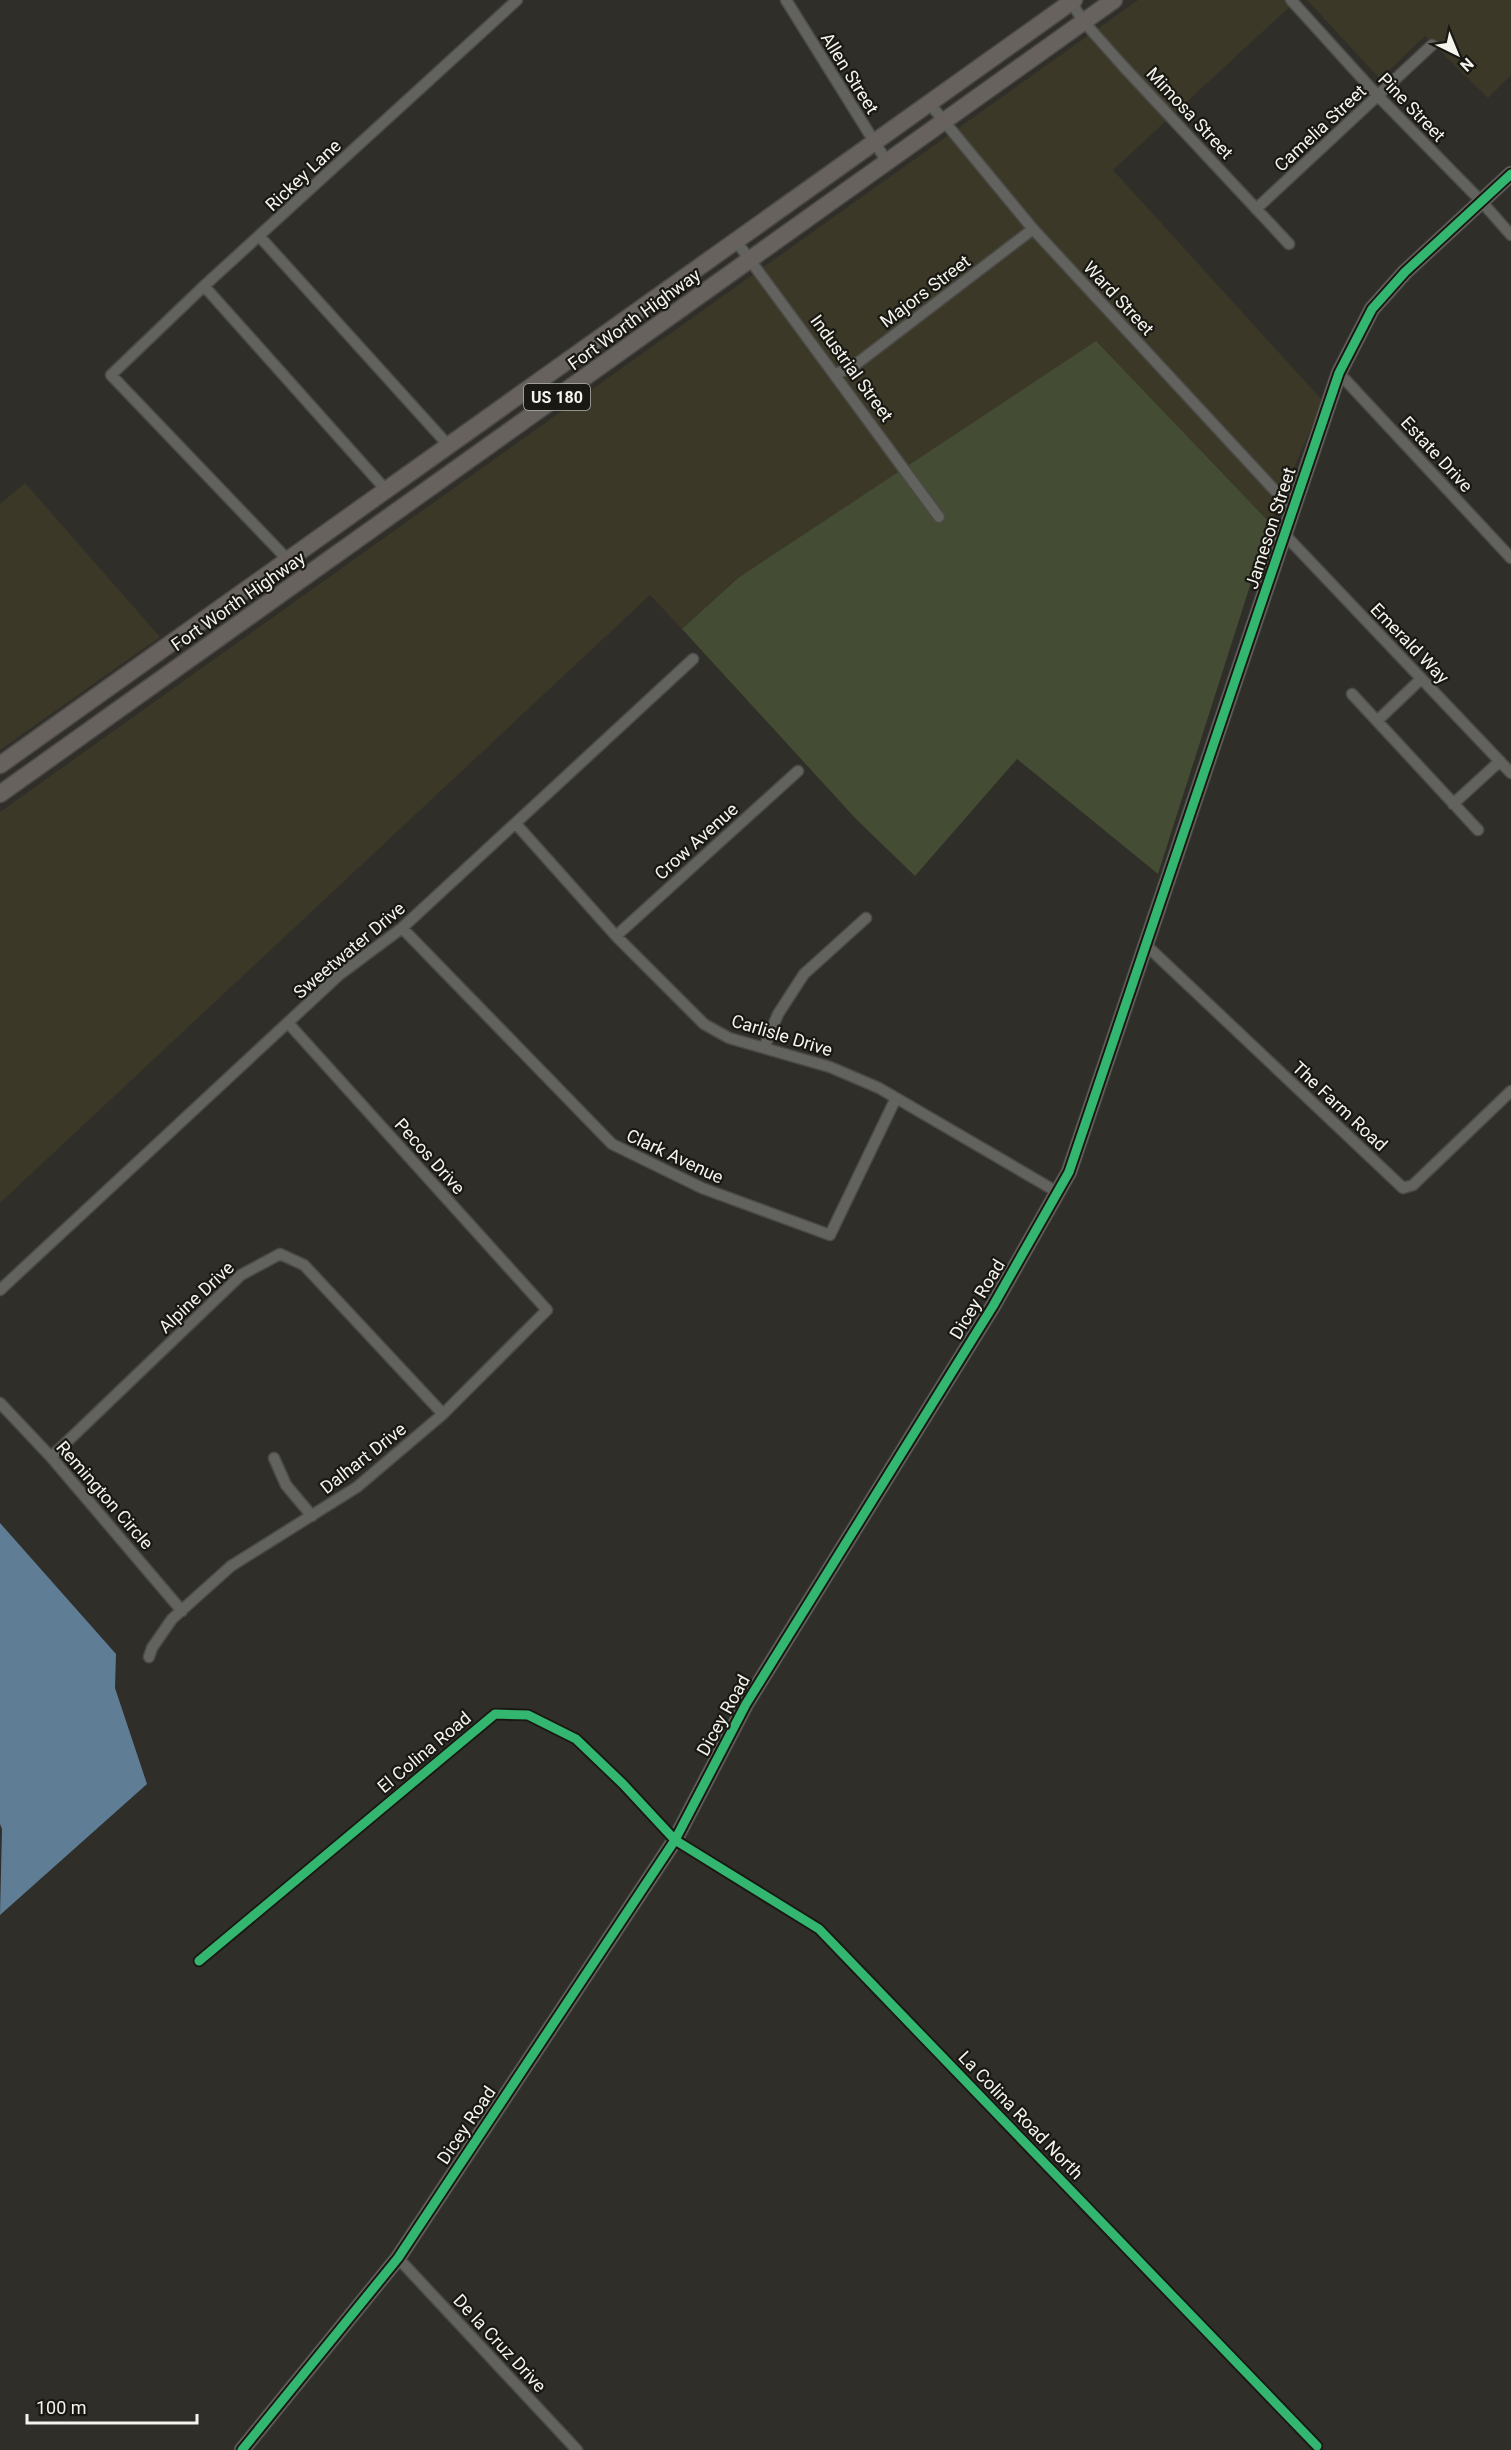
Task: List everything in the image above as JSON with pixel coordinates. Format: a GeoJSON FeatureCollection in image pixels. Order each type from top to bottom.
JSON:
{"type":"FeatureCollection","features":[{"type":"Feature","properties":{"kind":"main road","name":"Fort Worth Highway"},"geometry":{"type":"LineString","coordinates":[[0,794],[1114,0]]}},
{"type":"Feature","properties":{"kind":"main road","name":"Fort Worth Highway"},"geometry":{"type":"LineString","coordinates":[[0,765],[1073,1]]}},
{"type":"Feature","properties":{"kind":"main road"},"geometry":{"type":"LineString","coordinates":[[512,400],[526,419]]}},
{"type":"Feature","properties":{"kind":"main road"},"geometry":{"type":"LineString","coordinates":[[340,523],[353,543]]}},
{"type":"Feature","properties":{"kind":"main road"},"geometry":{"type":"LineString","coordinates":[[46,733],[60,751]]}},
{"type":"Feature","properties":{"kind":"street","name":"Rickey Lane"},"geometry":{"type":"LineString","coordinates":[[288,560],[111,375],[204,286],[517,0]]}},
{"type":"Feature","properties":{"kind":"street","name":"Allen Street"},"geometry":{"type":"LineString","coordinates":[[786,0],[887,162]]}},
{"type":"Feature","properties":{"kind":"street","name":"Pine Street"},"geometry":{"type":"LineString","coordinates":[[1291,0],[1378,96],[1481,201],[1511,235]]}},
{"type":"Feature","properties":{"kind":"street","name":"Mimosa Street"},"geometry":{"type":"LineString","coordinates":[[1073,1],[1084,22],[1289,244]]}},
{"type":"Feature","properties":{"kind":"street","name":"Camelia Street"},"geometry":{"type":"LineString","coordinates":[[1256,209],[1432,45]]}},
{"type":"Feature","properties":{"kind":"street","name":"Ward Street"},"geometry":{"type":"LineString","coordinates":[[929,103],[1033,229],[1292,509]]}},
{"type":"Feature","properties":{"kind":"street","name":"Jameson Street"},"geometry":{"type":"LineString","coordinates":[[1147,945],[1339,373],[1372,309],[1405,272],[1511,174]]}},
{"type":"Feature","properties":{"kind":"street","name":"Majors Street"},"geometry":{"type":"LineString","coordinates":[[835,374],[851,368],[1033,229]]}},
{"type":"Feature","properties":{"kind":"street"},"geometry":{"type":"LineString","coordinates":[[260,237],[449,446]]}},
{"type":"Feature","properties":{"kind":"street","name":"Industrial Street"},"geometry":{"type":"LineString","coordinates":[[736,241],[939,517]]}},
{"type":"Feature","properties":{"kind":"street"},"geometry":{"type":"LineString","coordinates":[[204,286],[386,490]]}},
{"type":"Feature","properties":{"kind":"street","name":"Estate Drive"},"geometry":{"type":"LineString","coordinates":[[1339,373],[1511,558]]}},
{"type":"Feature","properties":{"kind":"street","name":"Emerald Way"},"geometry":{"type":"LineString","coordinates":[[1285,535],[1511,773]]}},
{"type":"Feature","properties":{"kind":"street","name":"Sweetwater Drive"},"geometry":{"type":"LineString","coordinates":[[0,1290],[289,1024],[339,975],[402,928],[693,659]]}},
{"type":"Feature","properties":{"kind":"street"},"geometry":{"type":"LineString","coordinates":[[1377,721],[1421,679]]}},
{"type":"Feature","properties":{"kind":"street"},"geometry":{"type":"LineString","coordinates":[[1352,694],[1478,830]]}},
{"type":"Feature","properties":{"kind":"street"},"geometry":{"type":"LineString","coordinates":[[1453,804],[1500,761]]}},
{"type":"Feature","properties":{"kind":"street","name":"Crow Avenue"},"geometry":{"type":"LineString","coordinates":[[616,936],[798,771]]}},
{"type":"Feature","properties":{"kind":"street","name":"Carlisle Drive"},"geometry":{"type":"LineString","coordinates":[[516,824],[616,936],[704,1024],[729,1038],[830,1067],[879,1088],[1059,1193]]}},
{"type":"Feature","properties":{"kind":"street"},"geometry":{"type":"LineString","coordinates":[[764,1048],[778,1014],[804,974],[836,948],[866,918]]}},
{"type":"Feature","properties":{"kind":"street","name":"Clark Avenue"},"geometry":{"type":"LineString","coordinates":[[402,928],[612,1144],[702,1188],[830,1235],[896,1098]]}},
{"type":"Feature","properties":{"kind":"street","name":"The Farm Road"},"geometry":{"type":"LineString","coordinates":[[1147,945],[1403,1188],[1413,1185],[1511,1091]]}},
{"type":"Feature","properties":{"kind":"street","name":"Dicey Road"},"geometry":{"type":"LineString","coordinates":[[242,2450],[398,2258],[675,1840],[746,1704],[993,1306],[1059,1193],[1069,1172],[1147,945]]}},
{"type":"Feature","properties":{"kind":"street","name":"Pecos Drive"},"geometry":{"type":"LineString","coordinates":[[289,1024],[547,1310]]}},
{"type":"Feature","properties":{"kind":"street","name":"Alpine Drive"},"geometry":{"type":"LineString","coordinates":[[51,1457],[241,1275],[280,1254],[304,1265],[443,1414]]}},
{"type":"Feature","properties":{"kind":"street","name":"Dalhart Drive"},"geometry":{"type":"LineString","coordinates":[[149,1657],[152,1648],[172,1619],[231,1566],[357,1487],[443,1414],[547,1310]]}},
{"type":"Feature","properties":{"kind":"street","name":"Remington Circle"},"geometry":{"type":"LineString","coordinates":[[0,1403],[51,1457],[182,1611]]}},
{"type":"Feature","properties":{"kind":"street"},"geometry":{"type":"LineString","coordinates":[[274,1458],[286,1485],[312,1516]]}},
{"type":"Feature","properties":{"kind":"street","name":"El Colina Road"},"geometry":{"type":"LineString","coordinates":[[199,1961],[495,1714],[528,1715],[576,1739],[623,1784],[675,1840]]}},
{"type":"Feature","properties":{"kind":"street","name":"La Colina Road North"},"geometry":{"type":"LineString","coordinates":[[675,1840],[819,1929],[1317,2446]]}},
{"type":"Feature","properties":{"kind":"street","name":"De la Cruz Drive"},"geometry":{"type":"LineString","coordinates":[[398,2258],[577,2450]]}},
{"type":"Feature","properties":{"kind":"shaded area"},"geometry":{"type":"Polygon","coordinates":[[[1138,0],[1297,0],[1113,170],[1323,401],[1270,523],[1095,342],[738,578],[682,629],[650,595],[0,1203],[0,812],[1138,0]]]}},
{"type":"Feature","properties":{"kind":"shaded area"},"geometry":{"type":"Polygon","coordinates":[[[1307,0],[1511,0],[1511,75],[1488,98],[1425,36],[1380,79],[1307,0]]]}},
{"type":"Feature","properties":{"kind":"shaded area"},"geometry":{"type":"Polygon","coordinates":[[[25,483],[160,637],[0,750],[0,504],[25,483]]]}},
{"type":"Feature","properties":{"kind":"green space"},"geometry":{"type":"Polygon","coordinates":[[[1096,341],[1270,523],[1158,874],[1017,759],[915,876],[856,819],[682,629],[738,578],[1096,341]]]}},
{"type":"Feature","properties":{"kind":"water"},"geometry":{"type":"Polygon","coordinates":[[[0,1523],[116,1654],[115,1688],[147,1784],[0,1915],[2,1829],[0,1824],[0,1523]]]}},
{"type":"Feature","properties":{"kind":"cycle path"},"geometry":{"type":"LineString","coordinates":[[242,2450],[398,2258],[675,1840],[746,1704],[993,1306],[1069,1172],[1339,373],[1372,309],[1405,272],[1511,174]]}},
{"type":"Feature","properties":{"kind":"cycle path"},"geometry":{"type":"LineString","coordinates":[[199,1961],[495,1714],[528,1715],[576,1739],[623,1784],[675,1840],[819,1929],[1317,2446]]}}]}
